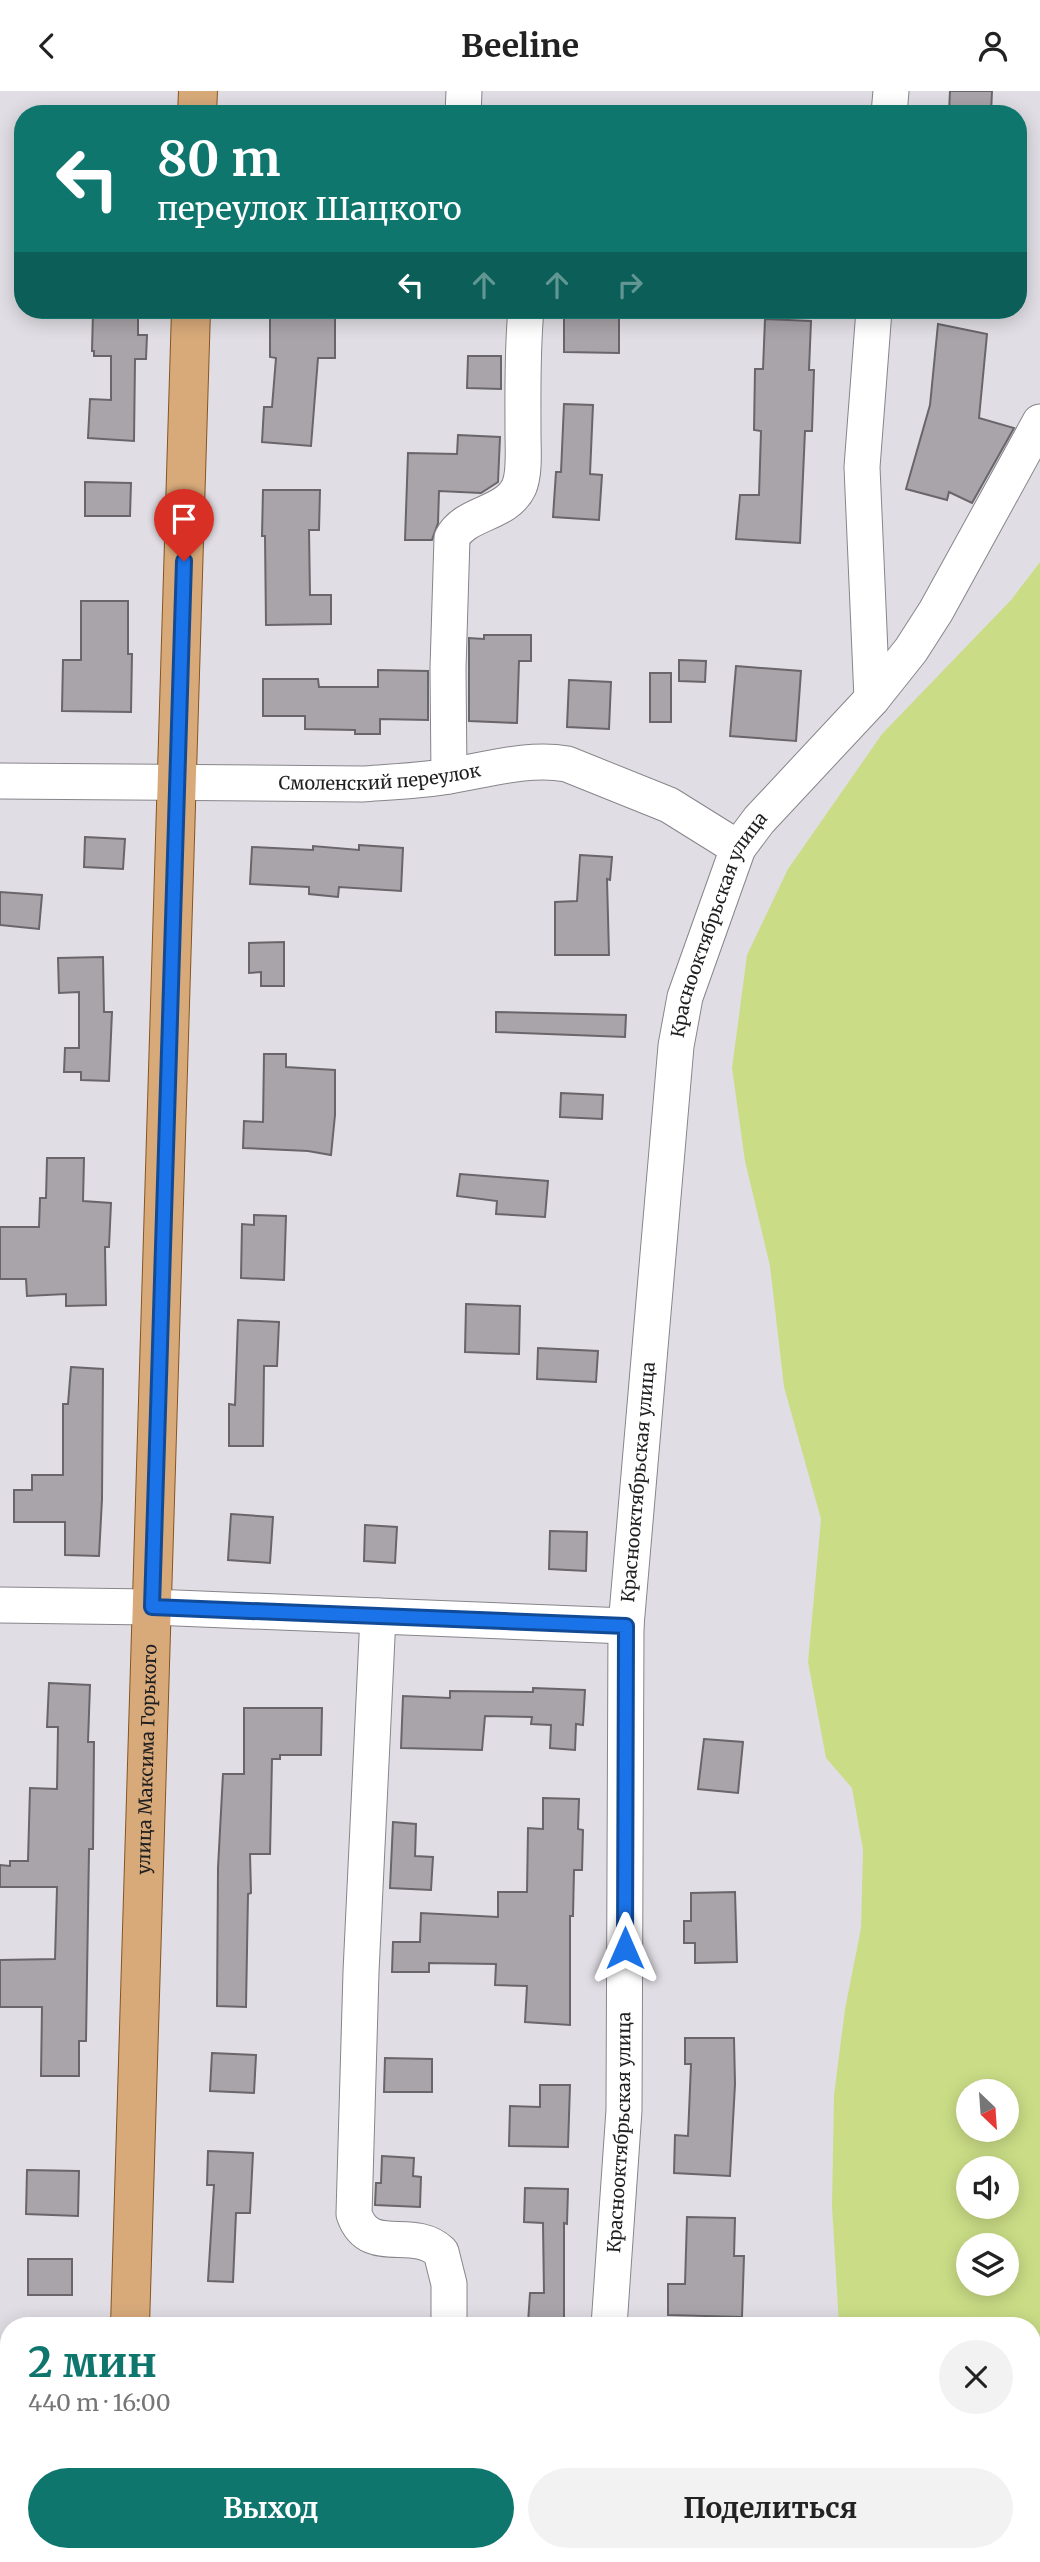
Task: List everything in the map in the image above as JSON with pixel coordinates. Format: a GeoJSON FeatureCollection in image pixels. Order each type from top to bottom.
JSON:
{"type":"FeatureCollection","features":[{"type":"Feature","properties":{"kind":"main road","name":"улица Максима Горького"},"geometry":{"type":"LineString","coordinates":[[131,2317],[191,319]]}},
{"type":"Feature","properties":{"kind":"street"},"geometry":{"type":"LineString","coordinates":[[449,776],[448,668],[452,538],[456,530],[464,524],[496,509],[519,488],[523,444],[526,319]]}},
{"type":"Feature","properties":{"kind":"street"},"geometry":{"type":"LineString","coordinates":[[872,699],[862,467],[873,319]]}},
{"type":"Feature","properties":{"kind":"street","name":"Краснооктябрьская улица"},"geometry":{"type":"LineString","coordinates":[[609,2317],[624,2110],[626,1626],[676,1046],[685,997],[738,848],[759,820],[872,699],[911,650],[936,611],[1040,422]]}},
{"type":"Feature","properties":{"kind":"street","name":"Смоленский переулок"},"geometry":{"type":"LineString","coordinates":[[0,781],[362,784],[449,776],[535,762],[567,764],[669,805],[738,848]]}},
{"type":"Feature","properties":{"kind":"street"},"geometry":{"type":"LineString","coordinates":[[0,1605],[152,1607],[626,1626]]}},
{"type":"Feature","properties":{"kind":"street"},"geometry":{"type":"LineString","coordinates":[[378,1616],[361,1972],[354,2214],[366,2233],[388,2239],[423,2240],[441,2252],[449,2284],[449,2317]]}},
{"type":"Feature","properties":{"kind":"green space"},"geometry":{"type":"Polygon","coordinates":[[[1040,562],[1040,2317],[838,2317],[832,2206],[834,2095],[845,2009],[861,1928],[863,1850],[852,1788],[826,1758],[808,1662],[821,1519],[784,1387],[770,1266],[745,1161],[732,1068],[747,955],[788,869],[882,734],[1011,600],[1040,562]]]}},
{"type":"Feature","properties":{"kind":"building"},"geometry":{"type":"Polygon","coordinates":[[[950,91],[992,91],[991,105],[949,105],[950,91]]]}},
{"type":"Feature","properties":{"kind":"building"},"geometry":{"type":"Polygon","coordinates":[[[93,319],[138,319],[138,335],[147,335],[146,359],[135,359],[134,441],[88,438],[90,399],[111,400],[111,356],[94,356],[93,319]]]}},
{"type":"Feature","properties":{"kind":"building"},"geometry":{"type":"Polygon","coordinates":[[[270,319],[335,319],[335,358],[318,358],[311,446],[262,442],[264,407],[272,407],[276,358],[270,357],[270,319]]]}},
{"type":"Feature","properties":{"kind":"building"},"geometry":{"type":"Polygon","coordinates":[[[564,319],[619,319],[619,353],[564,352],[564,319]]]}},
{"type":"Feature","properties":{"kind":"building"},"geometry":{"type":"Polygon","coordinates":[[[765,319],[811,321],[809,370],[814,370],[812,431],[805,431],[800,543],[736,539],[740,495],[759,495],[761,431],[754,430],[755,369],[763,369],[765,319]]]}},
{"type":"Feature","properties":{"kind":"building"},"geometry":{"type":"Polygon","coordinates":[[[938,324],[987,334],[979,418],[1014,428],[972,503],[949,492],[947,500],[906,489],[930,405],[938,324]]]}},
{"type":"Feature","properties":{"kind":"building"},"geometry":{"type":"Polygon","coordinates":[[[468,356],[501,356],[501,389],[467,388],[468,356]]]}},
{"type":"Feature","properties":{"kind":"building"},"geometry":{"type":"Polygon","coordinates":[[[564,404],[593,405],[590,474],[602,475],[599,520],[553,517],[556,472],[561,472],[564,404]]]}},
{"type":"Feature","properties":{"kind":"building"},"geometry":{"type":"Polygon","coordinates":[[[458,435],[500,437],[498,482],[481,493],[439,491],[438,523],[432,540],[405,540],[408,453],[457,454],[458,435]]]}},
{"type":"Feature","properties":{"kind":"building"},"geometry":{"type":"Polygon","coordinates":[[[85,482],[131,483],[130,516],[85,516],[85,482]]]}},
{"type":"Feature","properties":{"kind":"building"},"geometry":{"type":"Polygon","coordinates":[[[263,490],[320,490],[319,530],[309,530],[310,595],[331,595],[331,624],[266,625],[263,490]]]}},
{"type":"Feature","properties":{"kind":"building"},"geometry":{"type":"Polygon","coordinates":[[[81,601],[128,601],[128,654],[132,654],[131,712],[62,711],[63,660],[81,660],[81,601]]]}},
{"type":"Feature","properties":{"kind":"building"},"geometry":{"type":"Polygon","coordinates":[[[484,635],[531,635],[531,661],[519,661],[517,723],[469,721],[469,638],[484,639],[484,635]]]}},
{"type":"Feature","properties":{"kind":"building"},"geometry":{"type":"Polygon","coordinates":[[[679,660],[706,661],[705,682],[679,681],[679,660]]]}},
{"type":"Feature","properties":{"kind":"building"},"geometry":{"type":"Polygon","coordinates":[[[736,666],[801,671],[796,741],[730,736],[736,666]]]}},
{"type":"Feature","properties":{"kind":"building"},"geometry":{"type":"Polygon","coordinates":[[[378,670],[428,671],[428,720],[380,719],[380,734],[355,734],[355,730],[305,729],[305,716],[263,716],[263,679],[318,679],[319,687],[378,687],[378,670]]]}},
{"type":"Feature","properties":{"kind":"building"},"geometry":{"type":"Polygon","coordinates":[[[650,673],[671,673],[671,722],[650,722],[650,673]]]}},
{"type":"Feature","properties":{"kind":"building"},"geometry":{"type":"Polygon","coordinates":[[[569,680],[611,682],[609,729],[567,727],[569,680]]]}},
{"type":"Feature","properties":{"kind":"building"},"geometry":{"type":"Polygon","coordinates":[[[85,837],[125,839],[123,869],[84,867],[85,837]]]}},
{"type":"Feature","properties":{"kind":"building"},"geometry":{"type":"Polygon","coordinates":[[[359,845],[403,848],[401,891],[339,887],[338,897],[309,894],[309,887],[250,884],[252,847],[313,850],[313,846],[359,850],[359,845]]]}},
{"type":"Feature","properties":{"kind":"building"},"geometry":{"type":"Polygon","coordinates":[[[580,855],[612,857],[610,880],[607,879],[609,955],[555,955],[555,902],[577,901],[580,855]]]}},
{"type":"Feature","properties":{"kind":"building"},"geometry":{"type":"Polygon","coordinates":[[[0,892],[42,895],[39,929],[0,925],[0,892]]]}},
{"type":"Feature","properties":{"kind":"building"},"geometry":{"type":"Polygon","coordinates":[[[284,942],[284,986],[261,986],[261,972],[249,973],[249,943],[284,942]]]}},
{"type":"Feature","properties":{"kind":"building"},"geometry":{"type":"Polygon","coordinates":[[[103,957],[104,1012],[112,1012],[109,1081],[81,1080],[81,1072],[64,1072],[65,1048],[79,1048],[79,992],[59,993],[58,958],[103,957]]]}},
{"type":"Feature","properties":{"kind":"building"},"geometry":{"type":"Polygon","coordinates":[[[496,1012],[626,1015],[625,1037],[496,1032],[496,1012]]]}},
{"type":"Feature","properties":{"kind":"building"},"geometry":{"type":"Polygon","coordinates":[[[264,1054],[286,1054],[286,1067],[335,1070],[335,1115],[331,1155],[308,1151],[243,1148],[244,1121],[263,1122],[264,1054]]]}},
{"type":"Feature","properties":{"kind":"building"},"geometry":{"type":"Polygon","coordinates":[[[561,1093],[603,1095],[602,1119],[560,1117],[561,1093]]]}},
{"type":"Feature","properties":{"kind":"building"},"geometry":{"type":"Polygon","coordinates":[[[47,1158],[84,1158],[83,1201],[111,1203],[109,1247],[105,1247],[106,1305],[66,1306],[66,1294],[27,1296],[26,1279],[0,1279],[0,1227],[39,1227],[40,1198],[46,1198],[47,1158]]]}},
{"type":"Feature","properties":{"kind":"building"},"geometry":{"type":"Polygon","coordinates":[[[460,1174],[548,1181],[545,1217],[496,1214],[497,1201],[457,1196],[460,1174]]]}},
{"type":"Feature","properties":{"kind":"building"},"geometry":{"type":"Polygon","coordinates":[[[254,1215],[286,1216],[284,1280],[241,1278],[242,1224],[254,1225],[254,1215]]]}},
{"type":"Feature","properties":{"kind":"building"},"geometry":{"type":"Polygon","coordinates":[[[466,1304],[520,1306],[519,1354],[465,1352],[466,1304]]]}},
{"type":"Feature","properties":{"kind":"building"},"geometry":{"type":"Polygon","coordinates":[[[238,1320],[279,1322],[277,1366],[264,1366],[263,1446],[229,1446],[229,1404],[235,1405],[238,1320]]]}},
{"type":"Feature","properties":{"kind":"building"},"geometry":{"type":"Polygon","coordinates":[[[538,1348],[598,1351],[596,1382],[537,1379],[538,1348]]]}},
{"type":"Feature","properties":{"kind":"building"},"geometry":{"type":"Polygon","coordinates":[[[71,1367],[103,1369],[99,1556],[65,1555],[65,1522],[14,1522],[14,1490],[32,1490],[32,1475],[63,1475],[63,1404],[68,1404],[71,1367]]]}},
{"type":"Feature","properties":{"kind":"building"},"geometry":{"type":"Polygon","coordinates":[[[231,1514],[273,1517],[270,1563],[228,1560],[231,1514]]]}},
{"type":"Feature","properties":{"kind":"building"},"geometry":{"type":"Polygon","coordinates":[[[365,1525],[397,1527],[395,1563],[364,1561],[365,1525]]]}},
{"type":"Feature","properties":{"kind":"building"},"geometry":{"type":"Polygon","coordinates":[[[550,1531],[587,1532],[586,1571],[549,1569],[550,1531]]]}},
{"type":"Feature","properties":{"kind":"building"},"geometry":{"type":"Polygon","coordinates":[[[49,1683],[90,1685],[88,1742],[94,1742],[93,1849],[89,1849],[86,2041],[79,2041],[79,2076],[41,2076],[42,2007],[0,2007],[0,1960],[55,1959],[57,1887],[0,1887],[0,1865],[10,1866],[10,1861],[28,1861],[30,1788],[57,1789],[58,1727],[47,1727],[49,1683]]]}},
{"type":"Feature","properties":{"kind":"building"},"geometry":{"type":"Polygon","coordinates":[[[533,1688],[585,1690],[583,1725],[576,1724],[575,1750],[550,1748],[551,1725],[531,1724],[532,1717],[485,1716],[482,1750],[401,1748],[403,1696],[450,1698],[450,1691],[533,1692],[533,1688]]]}},
{"type":"Feature","properties":{"kind":"building"},"geometry":{"type":"Polygon","coordinates":[[[244,1708],[322,1708],[321,1755],[280,1755],[280,1759],[272,1759],[270,1854],[250,1854],[246,2007],[217,2006],[218,1868],[223,1774],[244,1774],[244,1708]]]}},
{"type":"Feature","properties":{"kind":"building"},"geometry":{"type":"Polygon","coordinates":[[[704,1739],[743,1742],[738,1793],[698,1789],[704,1739]]]}},
{"type":"Feature","properties":{"kind":"building"},"geometry":{"type":"Polygon","coordinates":[[[543,1798],[579,1799],[578,1829],[583,1830],[582,1870],[574,1870],[573,1916],[570,1916],[570,2025],[525,2022],[527,1986],[495,1985],[496,1964],[429,1963],[429,1972],[392,1972],[393,1942],[420,1942],[421,1913],[498,1917],[498,1892],[527,1892],[528,1828],[543,1829],[543,1798]]]}},
{"type":"Feature","properties":{"kind":"building"},"geometry":{"type":"Polygon","coordinates":[[[393,1822],[416,1824],[415,1856],[433,1857],[431,1890],[390,1888],[393,1822]]]}},
{"type":"Feature","properties":{"kind":"building"},"geometry":{"type":"Polygon","coordinates":[[[735,1892],[737,1962],[695,1963],[695,1943],[684,1943],[684,1921],[691,1921],[691,1893],[735,1892]]]}},
{"type":"Feature","properties":{"kind":"building"},"geometry":{"type":"Polygon","coordinates":[[[685,2038],[734,2038],[735,2084],[730,2176],[674,2173],[675,2135],[688,2136],[691,2064],[685,2064],[685,2038]]]}},
{"type":"Feature","properties":{"kind":"building"},"geometry":{"type":"Polygon","coordinates":[[[212,2053],[256,2055],[254,2093],[210,2091],[212,2053]]]}},
{"type":"Feature","properties":{"kind":"building"},"geometry":{"type":"Polygon","coordinates":[[[385,2058],[432,2059],[432,2092],[384,2092],[385,2058]]]}},
{"type":"Feature","properties":{"kind":"building"},"geometry":{"type":"Polygon","coordinates":[[[540,2085],[570,2085],[568,2147],[509,2146],[510,2106],[540,2107],[540,2085]]]}},
{"type":"Feature","properties":{"kind":"building"},"geometry":{"type":"Polygon","coordinates":[[[208,2151],[253,2153],[250,2213],[236,2213],[233,2282],[208,2281],[214,2185],[207,2185],[208,2151]]]}},
{"type":"Feature","properties":{"kind":"building"},"geometry":{"type":"Polygon","coordinates":[[[382,2156],[414,2158],[413,2176],[421,2177],[420,2207],[375,2205],[376,2183],[381,2183],[382,2156]]]}},
{"type":"Feature","properties":{"kind":"building"},"geometry":{"type":"Polygon","coordinates":[[[27,2170],[79,2171],[78,2216],[26,2214],[27,2170]]]}},
{"type":"Feature","properties":{"kind":"building"},"geometry":{"type":"Polygon","coordinates":[[[525,2188],[568,2189],[567,2224],[564,2223],[564,2317],[528,2317],[530,2293],[544,2293],[543,2223],[524,2222],[525,2188]]]}},
{"type":"Feature","properties":{"kind":"building"},"geometry":{"type":"Polygon","coordinates":[[[687,2217],[735,2218],[734,2256],[744,2256],[742,2317],[668,2315],[668,2284],[685,2284],[687,2217]]]}},
{"type":"Feature","properties":{"kind":"building"},"geometry":{"type":"Polygon","coordinates":[[[28,2259],[72,2259],[72,2295],[28,2295],[28,2259]]]}},
{"type":"Feature","properties":{"kind":"route"},"geometry":{"type":"LineString","coordinates":[[184,561],[152,1607],[626,1626],[625,1948]]}}]}
